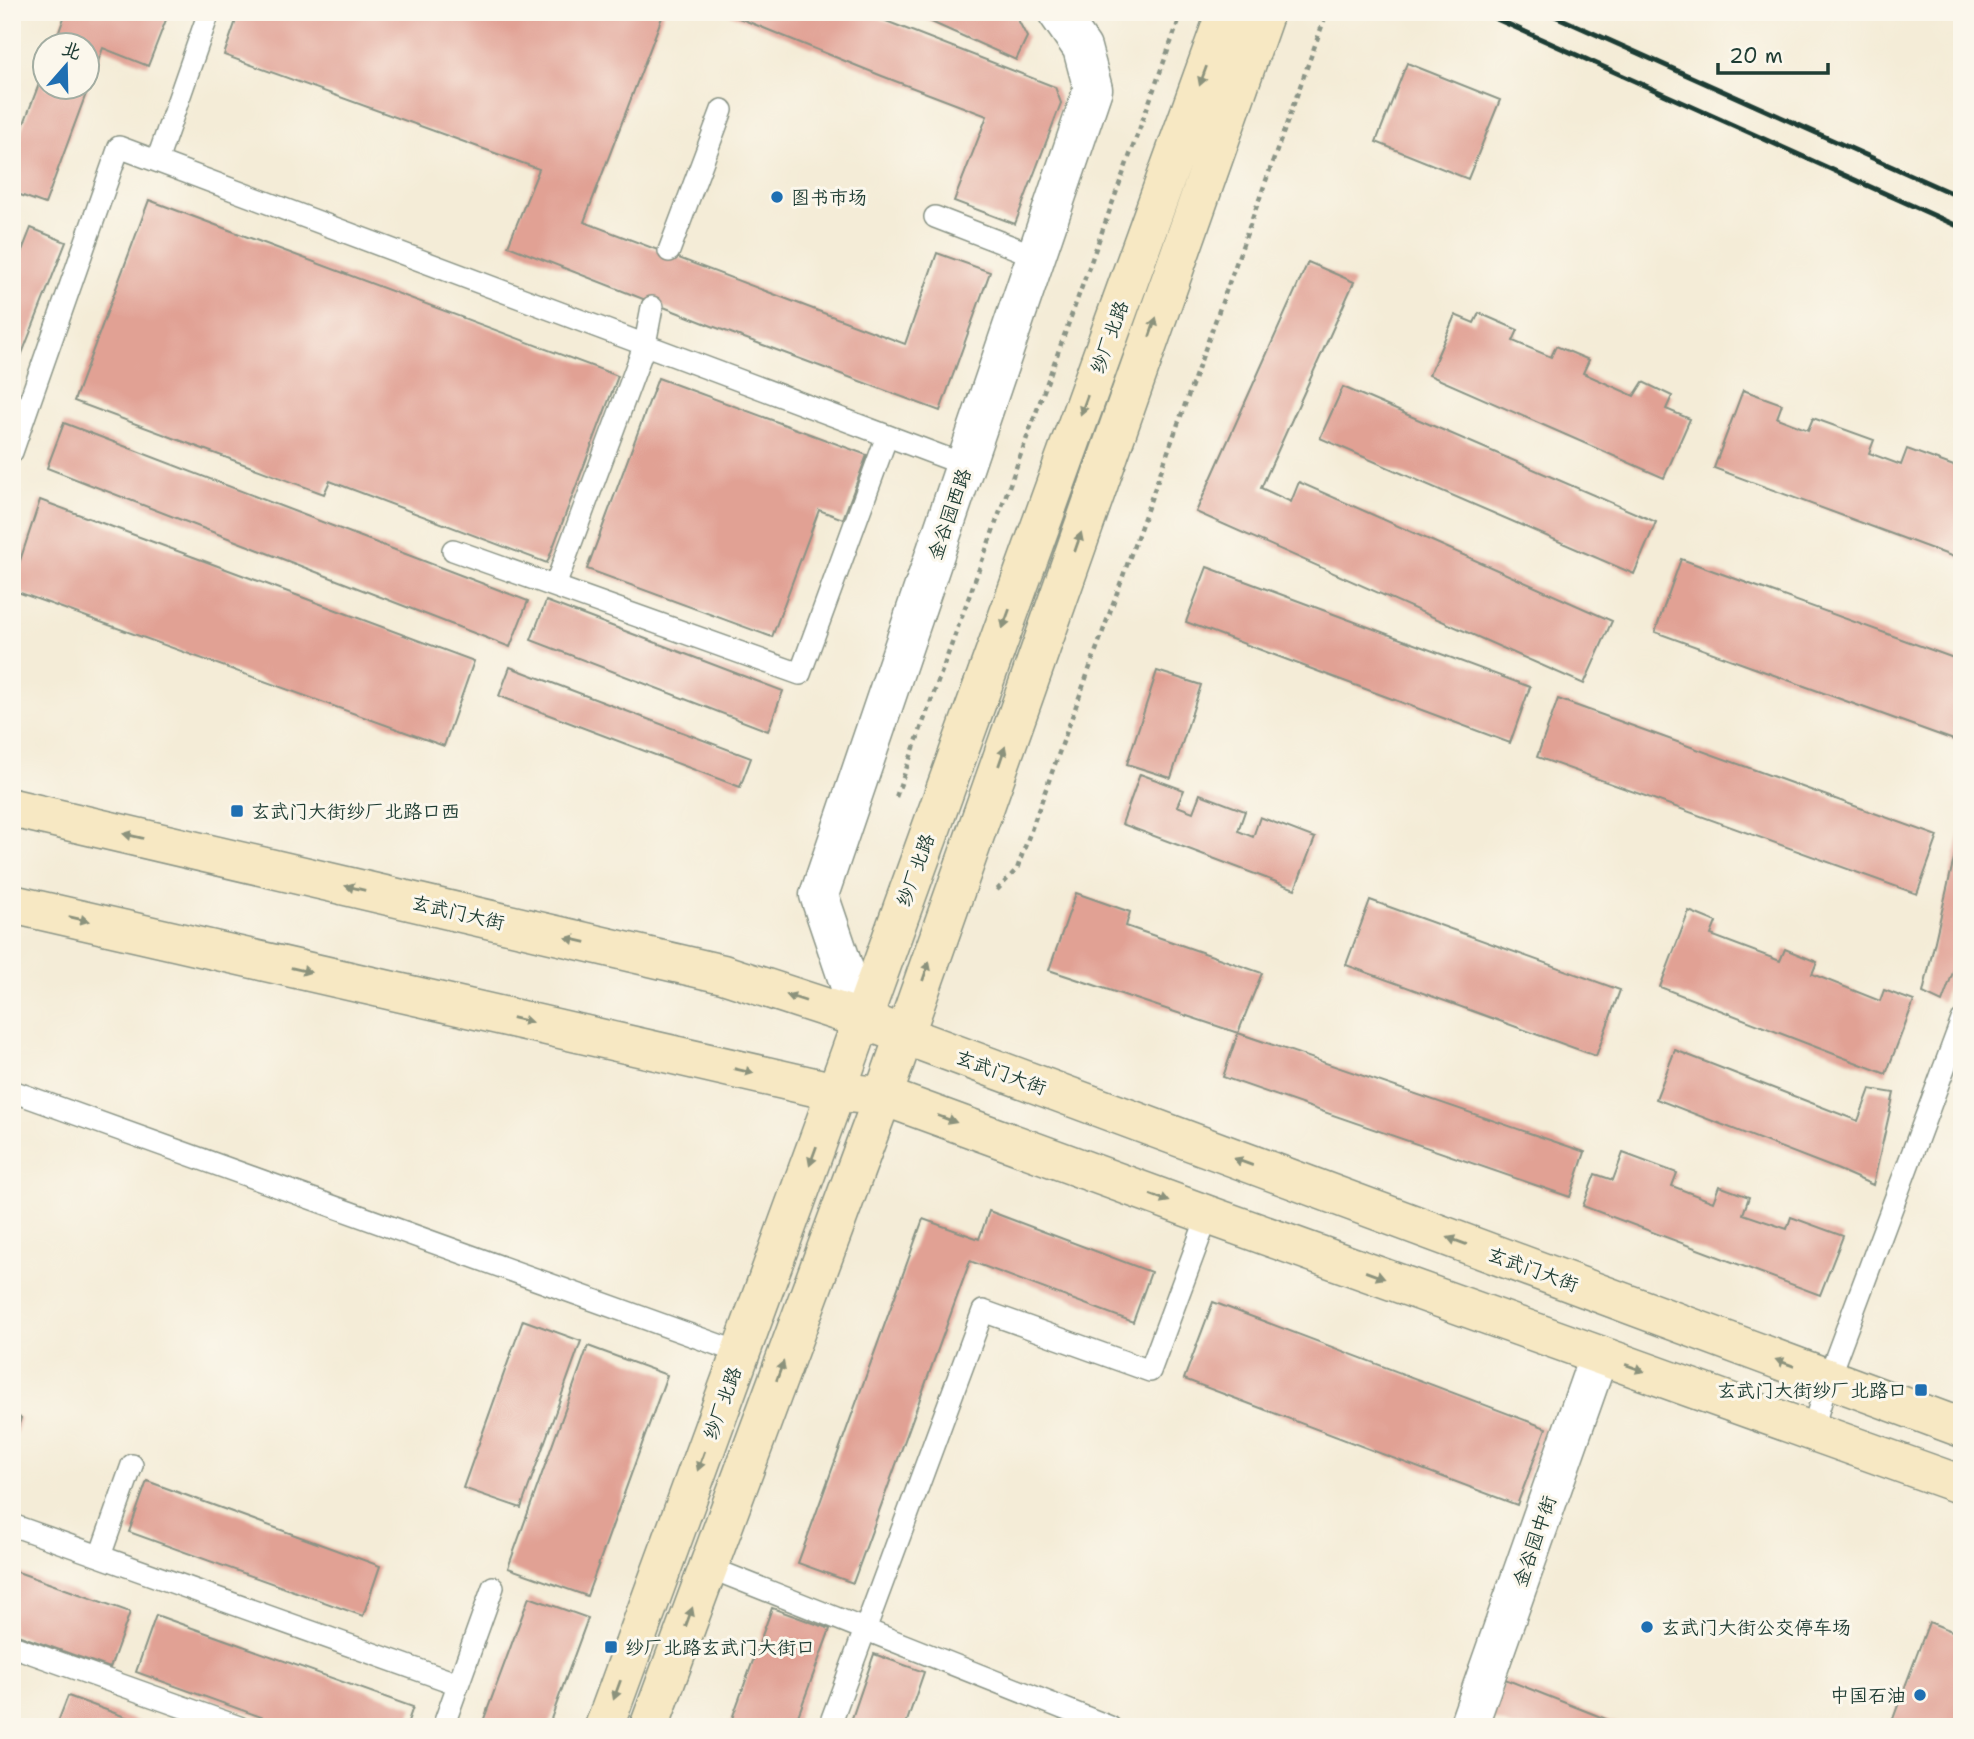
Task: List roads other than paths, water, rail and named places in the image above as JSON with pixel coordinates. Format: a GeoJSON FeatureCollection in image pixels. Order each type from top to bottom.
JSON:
{"type":"FeatureCollection","features":[{"type":"Feature","properties":{"kind":"main road","name":"纱厂北路"},"geometry":{"type":"LineString","coordinates":[[604,1727],[1226,12]]}},
{"type":"Feature","properties":{"kind":"main road","name":"纱厂北路"},"geometry":{"type":"LineString","coordinates":[[649,1727],[883,1096],[1265,12]]}},
{"type":"Feature","properties":{"kind":"main road","name":"玄武门大街"},"geometry":{"type":"LineString","coordinates":[[12,808],[723,974],[861,1019],[1962,1428]]}},
{"type":"Feature","properties":{"kind":"main road"},"geometry":{"type":"LineString","coordinates":[[12,904],[836,1092],[883,1096],[1962,1485]]}},
{"type":"Feature","properties":{"kind":"street","name":"金谷园西路"},"geometry":{"type":"LineString","coordinates":[[861,1019],[819,895],[1093,89],[1082,48],[1057,12]]}},
{"type":"Feature","properties":{"kind":"street","name":"金谷园中街"},"geometry":{"type":"LineString","coordinates":[[1468,1727],[1599,1355]]}},
{"type":"Feature","properties":{"kind":"lane"},"geometry":{"type":"LineString","coordinates":[[157,161],[209,12]]}},
{"type":"Feature","properties":{"kind":"lane"},"geometry":{"type":"LineString","coordinates":[[669,251],[722,110]]}},
{"type":"Feature","properties":{"kind":"lane"},"geometry":{"type":"LineString","coordinates":[[12,452],[119,147],[965,465]]}},
{"type":"Feature","properties":{"kind":"lane"},"geometry":{"type":"LineString","coordinates":[[935,217],[1036,256]]}},
{"type":"Feature","properties":{"kind":"lane"},"geometry":{"type":"LineString","coordinates":[[555,586],[645,344],[652,307]]}},
{"type":"Feature","properties":{"kind":"lane"},"geometry":{"type":"LineString","coordinates":[[453,550],[800,674],[887,436]]}},
{"type":"Feature","properties":{"kind":"lane"},"geometry":{"type":"LineString","coordinates":[[1812,1432],[1828,1379],[1962,1020]]}},
{"type":"Feature","properties":{"kind":"lane"},"geometry":{"type":"LineString","coordinates":[[12,1091],[741,1353]]}},
{"type":"Feature","properties":{"kind":"lane"},"geometry":{"type":"LineString","coordinates":[[829,1727],[983,1311],[1150,1371],[1208,1215]]}},
{"type":"Feature","properties":{"kind":"lane"},"geometry":{"type":"LineString","coordinates":[[100,1556],[132,1465]]}},
{"type":"Feature","properties":{"kind":"lane"},"geometry":{"type":"LineString","coordinates":[[12,1525],[458,1684]]}},
{"type":"Feature","properties":{"kind":"lane"},"geometry":{"type":"LineString","coordinates":[[708,1567],[1110,1727]]}},
{"type":"Feature","properties":{"kind":"lane"},"geometry":{"type":"LineString","coordinates":[[443,1727],[493,1587]]}},
{"type":"Feature","properties":{"kind":"lane"},"geometry":{"type":"LineString","coordinates":[[12,1646],[239,1727]]}},
{"type":"Feature","properties":{"kind":"railway"},"geometry":{"type":"LineString","coordinates":[[1481,12],[1962,228]]}},
{"type":"Feature","properties":{"kind":"railway"},"geometry":{"type":"LineString","coordinates":[[1546,12],[1962,198]]}},
{"type":"Feature","properties":{"kind":"place","name":"图书市场"},"geometry":{"type":"Point","coordinates":[777,197]}},
{"type":"Feature","properties":{"kind":"place","name":"玄武门大街纱厂北路口西"},"geometry":{"type":"Point","coordinates":[237,811]}},
{"type":"Feature","properties":{"kind":"place","name":"玄武门大街纱厂北路口"},"geometry":{"type":"Point","coordinates":[1921,1390]}},
{"type":"Feature","properties":{"kind":"place","name":"玄武门大街公交停车场"},"geometry":{"type":"Point","coordinates":[1647,1627]}},
{"type":"Feature","properties":{"kind":"place","name":"纱厂北路玄武门大街口"},"geometry":{"type":"Point","coordinates":[611,1647]}},
{"type":"Feature","properties":{"kind":"place","name":"中国石油"},"geometry":{"type":"Point","coordinates":[1920,1695]}}]}
